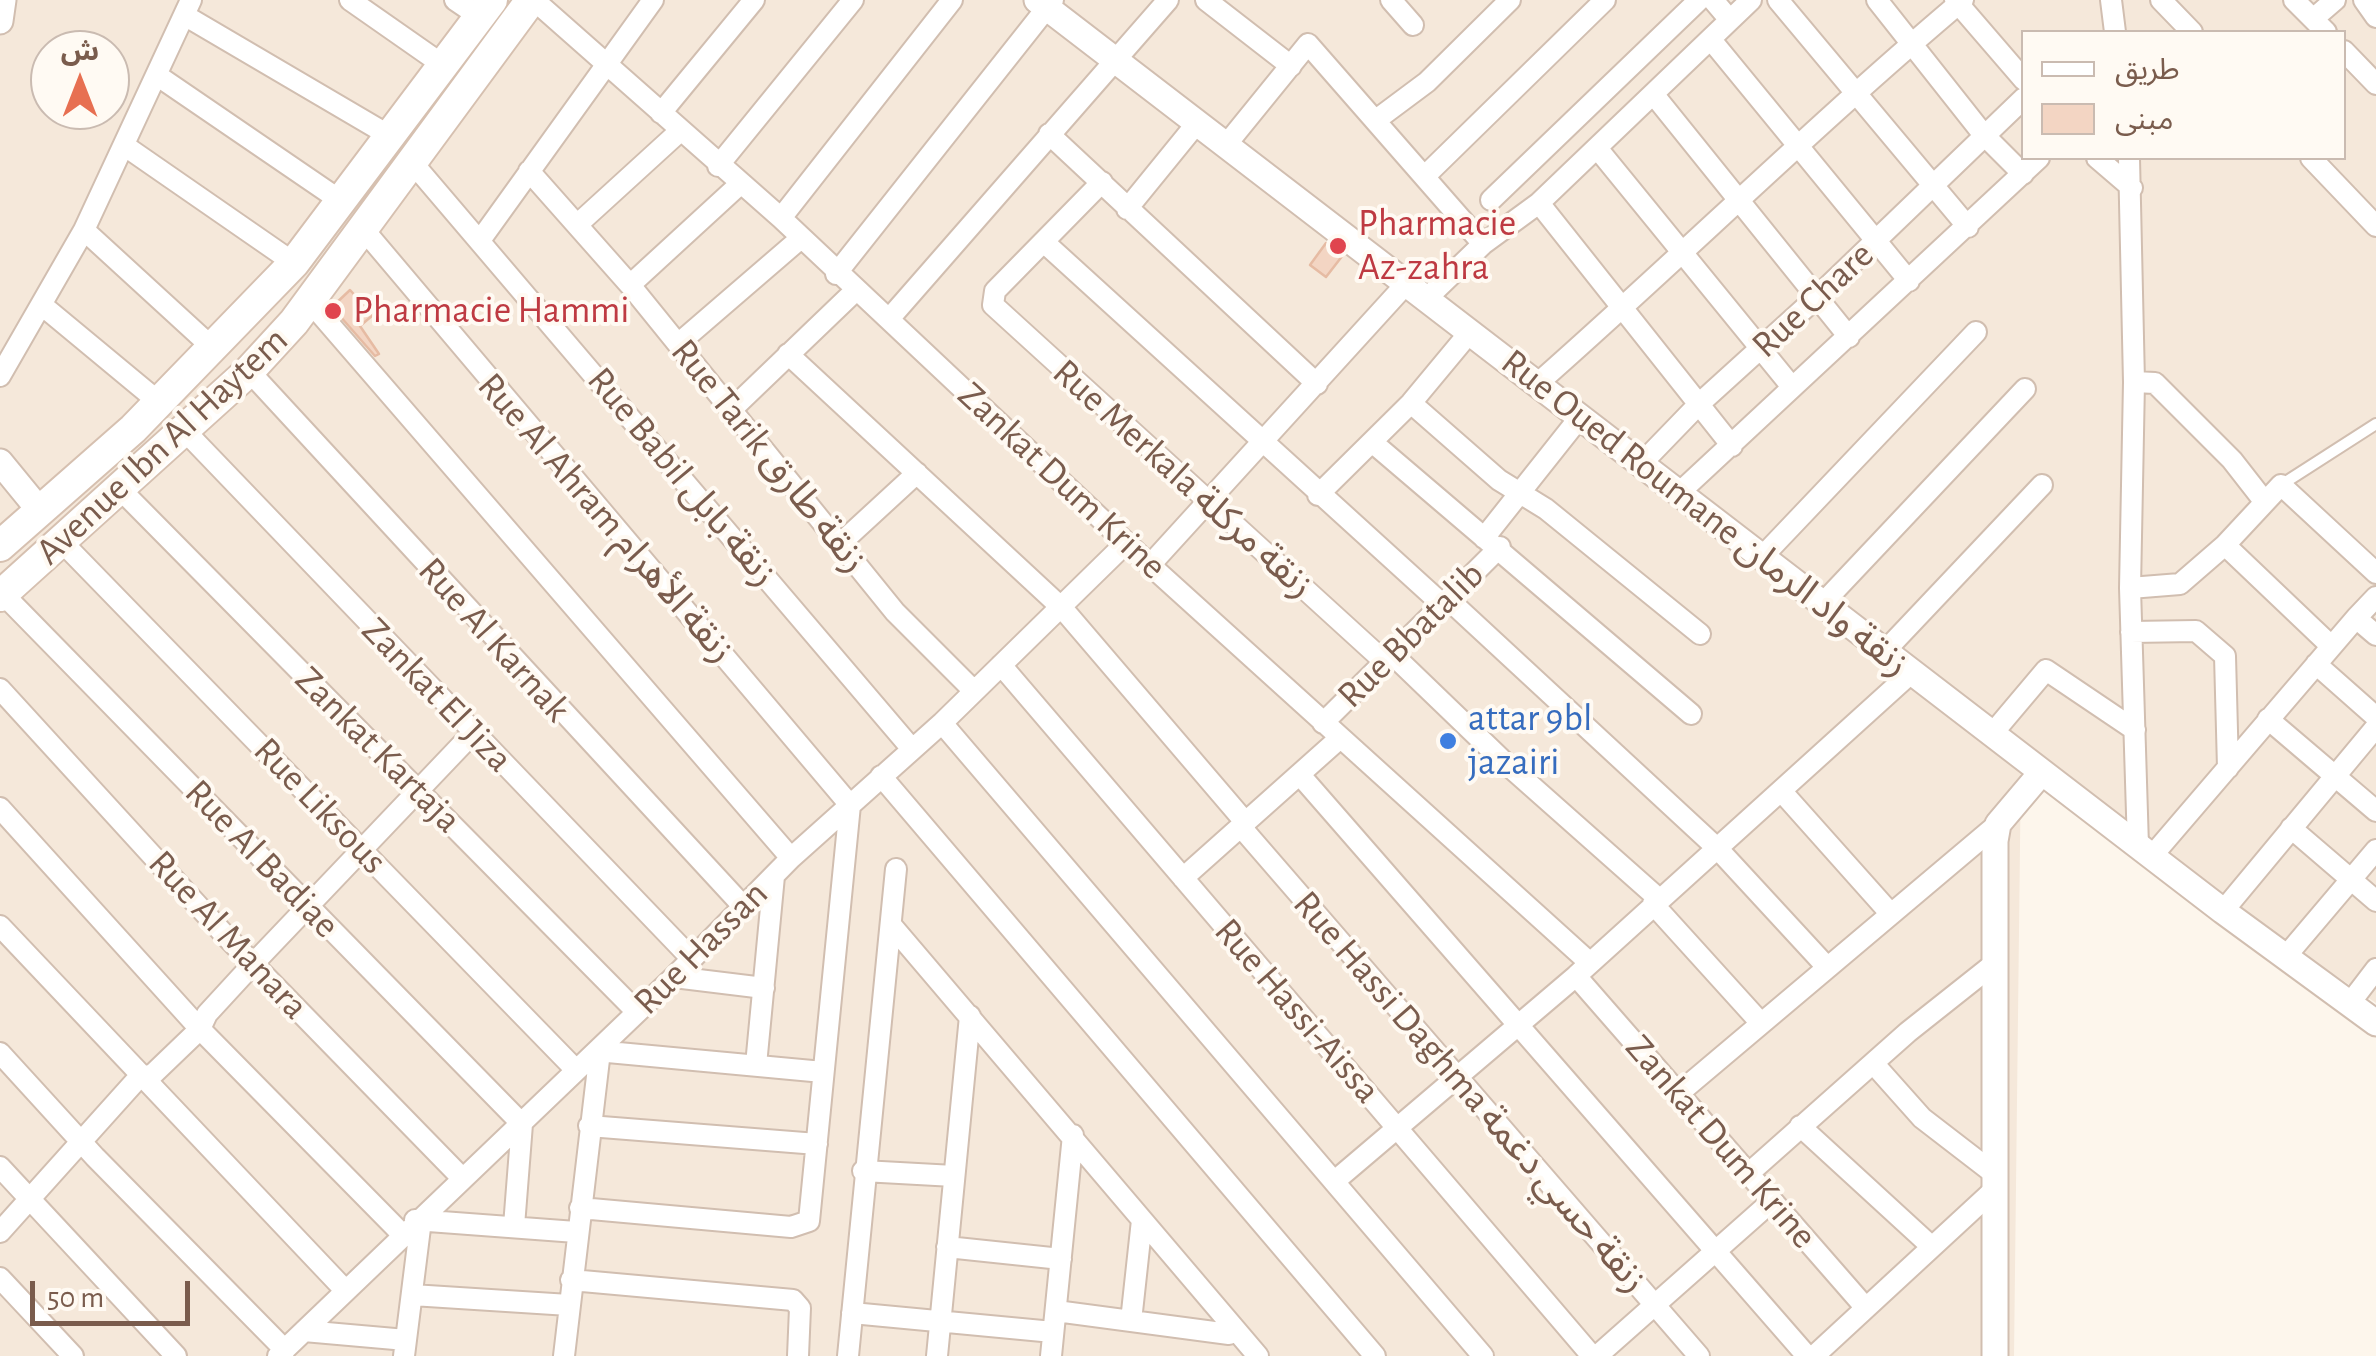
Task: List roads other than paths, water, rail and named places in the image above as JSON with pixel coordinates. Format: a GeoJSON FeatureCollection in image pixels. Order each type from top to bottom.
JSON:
{"type":"FeatureCollection","features":[{"type":"Feature","properties":{"kind":"main road","name":"Avenue Ibn Al Haytem"},"geometry":{"type":"LineString","coordinates":[[1,595],[249,372],[311,303],[411,161],[533,0]]}},
{"type":"Feature","properties":{"kind":"main road","name":"Avenue Ibn Al Haytem"},"geometry":{"type":"LineString","coordinates":[[0,546],[160,403],[215,350],[294,263],[444,65],[476,6]]}},
{"type":"Feature","properties":{"kind":"street"},"geometry":{"type":"LineString","coordinates":[[0,21],[3,0]]}},
{"type":"Feature","properties":{"kind":"street"},"geometry":{"type":"LineString","coordinates":[[350,0],[444,65]]}},
{"type":"Feature","properties":{"kind":"street","name":"Zankat Dum Krine"},"geometry":{"type":"LineString","coordinates":[[533,0],[781,218],[855,292],[889,319],[1340,738],[1583,969],[1678,1093],[1866,1307]]}},
{"type":"Feature","properties":{"kind":"street"},"geometry":{"type":"LineString","coordinates":[[481,239],[652,0]]}},
{"type":"Feature","properties":{"kind":"street"},"geometry":{"type":"LineString","coordinates":[[662,114],[754,0]]}},
{"type":"Feature","properties":{"kind":"street"},"geometry":{"type":"LineString","coordinates":[[718,166],[854,0]]}},
{"type":"Feature","properties":{"kind":"street"},"geometry":{"type":"LineString","coordinates":[[781,218],[952,0]]}},
{"type":"Feature","properties":{"kind":"street"},"geometry":{"type":"LineString","coordinates":[[889,319],[1168,0]]}},
{"type":"Feature","properties":{"kind":"street"},"geometry":{"type":"LineString","coordinates":[[1206,0],[1291,66]]}},
{"type":"Feature","properties":{"kind":"street"},"geometry":{"type":"LineString","coordinates":[[1391,0],[1414,26]]}},
{"type":"Feature","properties":{"kind":"street"},"geometry":{"type":"LineString","coordinates":[[1376,120],[1426,82],[1510,0]]}},
{"type":"Feature","properties":{"kind":"street"},"geometry":{"type":"LineString","coordinates":[[1425,176],[1605,0]]}},
{"type":"Feature","properties":{"kind":"street"},"geometry":{"type":"LineString","coordinates":[[1492,200],[1699,0]]}},
{"type":"Feature","properties":{"kind":"street"},"geometry":{"type":"LineString","coordinates":[[1713,0],[1730,20]]}},
{"type":"Feature","properties":{"kind":"street"},"geometry":{"type":"LineString","coordinates":[[1150,565],[1318,384],[1416,291],[1539,203],[1751,0]]}},
{"type":"Feature","properties":{"kind":"street"},"geometry":{"type":"LineString","coordinates":[[1778,0],[1968,227]]}},
{"type":"Feature","properties":{"kind":"street"},"geometry":{"type":"LineString","coordinates":[[1877,0],[1983,134],[2023,174]]}},
{"type":"Feature","properties":{"kind":"street"},"geometry":{"type":"LineString","coordinates":[[2112,0],[2116,30]]}},
{"type":"Feature","properties":{"kind":"street"},"geometry":{"type":"LineString","coordinates":[[2161,0],[2190,30]]}},
{"type":"Feature","properties":{"kind":"street"},"geometry":{"type":"LineString","coordinates":[[2294,0],[2319,26],[2335,0]]}},
{"type":"Feature","properties":{"kind":"street"},"geometry":{"type":"LineString","coordinates":[[2364,0],[2376,17]]}},
{"type":"Feature","properties":{"kind":"street"},"geometry":{"type":"LineString","coordinates":[[1537,384],[1740,203],[1911,40],[1959,1],[2021,76]]}},
{"type":"Feature","properties":{"kind":"street"},"geometry":{"type":"LineString","coordinates":[[836,274],[1046,2]]}},
{"type":"Feature","properties":{"kind":"street","name":"Rue Oued Roumane زنقة واد الرمان"},"geometry":{"type":"LineString","coordinates":[[1046,2],[1196,123],[2223,911],[2376,1024]]}},
{"type":"Feature","properties":{"kind":"street"},"geometry":{"type":"LineString","coordinates":[[0,376],[84,230],[187,8],[390,136]]}},
{"type":"Feature","properties":{"kind":"street"},"geometry":{"type":"LineString","coordinates":[[1712,40],[1909,281]]}},
{"type":"Feature","properties":{"kind":"street"},"geometry":{"type":"LineString","coordinates":[[1226,145],[1304,46],[1312,46],[1483,244]]}},
{"type":"Feature","properties":{"kind":"street"},"geometry":{"type":"LineString","coordinates":[[2346,52],[2376,84]]}},
{"type":"Feature","properties":{"kind":"street"},"geometry":{"type":"LineString","coordinates":[[158,76],[341,201]]}},
{"type":"Feature","properties":{"kind":"street"},"geometry":{"type":"LineString","coordinates":[[1654,95],[1849,337]]}},
{"type":"Feature","properties":{"kind":"street","name":"Rue Chare"},"geometry":{"type":"LineString","coordinates":[[1641,464],[1699,404],[1817,298],[2021,101]]}},
{"type":"Feature","properties":{"kind":"street"},"geometry":{"type":"LineString","coordinates":[[1127,209],[1196,123]]}},
{"type":"Feature","properties":{"kind":"street"},"geometry":{"type":"LineString","coordinates":[[578,224],[680,132]]}},
{"type":"Feature","properties":{"kind":"street"},"geometry":{"type":"LineString","coordinates":[[1049,134],[1318,384]]}},
{"type":"Feature","properties":{"kind":"street"},"geometry":{"type":"LineString","coordinates":[[125,146],[294,263]]}},
{"type":"Feature","properties":{"kind":"street"},"geometry":{"type":"LineString","coordinates":[[1597,148],[1792,387]]}},
{"type":"Feature","properties":{"kind":"street"},"geometry":{"type":"LineString","coordinates":[[1680,494],[2037,160]]}},
{"type":"Feature","properties":{"kind":"street"},"geometry":{"type":"LineString","coordinates":[[2099,160],[2132,188]]}},
{"type":"Feature","properties":{"kind":"street"},"geometry":{"type":"LineString","coordinates":[[2129,160],[2134,382],[2131,632],[2145,851]]}},
{"type":"Feature","properties":{"kind":"street"},"geometry":{"type":"LineString","coordinates":[[2313,160],[2375,222]]}},
{"type":"Feature","properties":{"kind":"street","name":"Rue Babil زنقة بابل"},"geometry":{"type":"LineString","coordinates":[[411,161],[912,749]]}},
{"type":"Feature","properties":{"kind":"street","name":"Rue Tarik زنقة طارق"},"geometry":{"type":"LineString","coordinates":[[530,171],[630,285],[905,624],[974,691]]}},
{"type":"Feature","properties":{"kind":"street"},"geometry":{"type":"LineString","coordinates":[[1102,182],[1046,244],[1263,446],[1446,602],[1718,849],[1826,966]]}},
{"type":"Feature","properties":{"kind":"street"},"geometry":{"type":"LineString","coordinates":[[630,285],[739,185]]}},
{"type":"Feature","properties":{"kind":"street"},"geometry":{"type":"LineString","coordinates":[[1539,203],[1732,446]]}},
{"type":"Feature","properties":{"kind":"street"},"geometry":{"type":"LineString","coordinates":[[84,230],[215,350]]}},
{"type":"Feature","properties":{"kind":"street","name":"Rue Al Ahram زنقة الأهرام"},"geometry":{"type":"LineString","coordinates":[[364,230],[850,805]]}},
{"type":"Feature","properties":{"kind":"street"},"geometry":{"type":"LineString","coordinates":[[678,344],[800,238]]}},
{"type":"Feature","properties":{"kind":"street","name":"Rue Merkala زنقة مركلة"},"geometry":{"type":"LineString","coordinates":[[1046,244],[995,292],[992,301],[1000,312],[1208,504],[1389,658],[1656,902],[1759,1021]]}},
{"type":"Feature","properties":{"kind":"street"},"geometry":{"type":"LineString","coordinates":[[731,410],[855,292]]}},
{"type":"Feature","properties":{"kind":"street"},"geometry":{"type":"LineString","coordinates":[[311,303],[792,858]]}},
{"type":"Feature","properties":{"kind":"street"},"geometry":{"type":"LineString","coordinates":[[43,306],[160,403]]}},
{"type":"Feature","properties":{"kind":"street"},"geometry":{"type":"LineString","coordinates":[[1318,495],[1411,403],[1470,332]]}},
{"type":"Feature","properties":{"kind":"street"},"geometry":{"type":"LineString","coordinates":[[1762,557],[1976,332]]}},
{"type":"Feature","properties":{"kind":"street","name":"Rue Hassi Daghma زنقة حسي دغمة"},"geometry":{"type":"LineString","coordinates":[[788,354],[1062,609],[1699,1356]]}},
{"type":"Feature","properties":{"kind":"street","name":"Rue Al Karnak"},"geometry":{"type":"LineString","coordinates":[[249,372],[742,906]]}},
{"type":"Feature","properties":{"kind":"street"},"geometry":{"type":"LineString","coordinates":[[2134,382],[2155,383],[2232,460],[2264,501]]}},
{"type":"Feature","properties":{"kind":"street"},"geometry":{"type":"LineString","coordinates":[[1823,604],[2025,390]]}},
{"type":"Feature","properties":{"kind":"street"},"geometry":{"type":"LineString","coordinates":[[1411,403],[1499,480],[1700,634]]}},
{"type":"Feature","properties":{"kind":"street","name":"Rue Bbatalib"},"geometry":{"type":"LineString","coordinates":[[1323,723],[1446,602],[1580,417]]}},
{"type":"Feature","properties":{"kind":"street","name":"Zankat El Jiza"},"geometry":{"type":"LineString","coordinates":[[184,430],[690,958]]}},
{"type":"Feature","properties":{"kind":"street"},"geometry":{"type":"LineString","coordinates":[[1372,442],[1691,714]]}},
{"type":"Feature","properties":{"kind":"street"},"geometry":{"type":"LineString","coordinates":[[0,462],[41,512]]}},
{"type":"Feature","properties":{"kind":"street"},"geometry":{"type":"LineString","coordinates":[[842,542],[917,473]]}},
{"type":"Feature","properties":{"kind":"street"},"geometry":{"type":"LineString","coordinates":[[1885,651],[2042,485]]}},
{"type":"Feature","properties":{"kind":"street"},"geometry":{"type":"LineString","coordinates":[[2130,588],[2180,584],[2226,545],[2280,485],[2376,573]]}},
{"type":"Feature","properties":{"kind":"street","name":"Zankat Kartaja"},"geometry":{"type":"LineString","coordinates":[[119,488],[637,1012]]}},
{"type":"Feature","properties":{"kind":"street","name":"Rue Liksous"},"geometry":{"type":"LineString","coordinates":[[63,543],[576,1070]]}},
{"type":"Feature","properties":{"kind":"street","name":"Rue Hassan"},"geometry":{"type":"LineString","coordinates":[[281,1353],[344,1288],[599,1051],[792,858],[942,723],[1126,543]]}},
{"type":"Feature","properties":{"kind":"street"},"geometry":{"type":"LineString","coordinates":[[2226,545],[2330,645]]}},
{"type":"Feature","properties":{"kind":"street","name":"Rue Al Badiae"},"geometry":{"type":"LineString","coordinates":[[1,595],[522,1124]]}},
{"type":"Feature","properties":{"kind":"street"},"geometry":{"type":"LineString","coordinates":[[2145,851],[2228,768],[2330,645],[2376,597]]}},
{"type":"Feature","properties":{"kind":"street"},"geometry":{"type":"LineString","coordinates":[[2356,618],[2376,635]]}},
{"type":"Feature","properties":{"kind":"street"},"geometry":{"type":"LineString","coordinates":[[2131,632],[2196,630],[2224,656],[2228,768]]}},
{"type":"Feature","properties":{"kind":"street"},"geometry":{"type":"LineString","coordinates":[[2316,664],[2376,718]]}},
{"type":"Feature","properties":{"kind":"street","name":"Rue Hassi-Aissa"},"geometry":{"type":"LineString","coordinates":[[1002,665],[1595,1356]]}},
{"type":"Feature","properties":{"kind":"street"},"geometry":{"type":"LineString","coordinates":[[1992,734],[2046,670],[2135,730]]}},
{"type":"Feature","properties":{"kind":"street"},"geometry":{"type":"LineString","coordinates":[[1336,1180],[1783,793],[1912,672]]}},
{"type":"Feature","properties":{"kind":"street","name":"Rue Al Manara"},"geometry":{"type":"LineString","coordinates":[[0,688],[253,964],[461,1177]]}},
{"type":"Feature","properties":{"kind":"street"},"geometry":{"type":"LineString","coordinates":[[2268,719],[2376,811]]}},
{"type":"Feature","properties":{"kind":"street"},"geometry":{"type":"LineString","coordinates":[[942,723],[1483,1356]]}},
{"type":"Feature","properties":{"kind":"street"},"geometry":{"type":"LineString","coordinates":[[2223,911],[2376,727]]}},
{"type":"Feature","properties":{"kind":"street"},"geometry":{"type":"LineString","coordinates":[[141,1075],[151,1076],[200,1029],[207,1014],[253,964],[311,908],[474,733]]}},
{"type":"Feature","properties":{"kind":"street"},"geometry":{"type":"LineString","coordinates":[[1183,878],[1340,738]]}},
{"type":"Feature","properties":{"kind":"street"},"geometry":{"type":"LineString","coordinates":[[1678,1093],[1998,824],[2042,772]]}},
{"type":"Feature","properties":{"kind":"street"},"geometry":{"type":"LineString","coordinates":[[1300,775],[1714,1252],[1811,1356],[1932,1247],[1996,1182]]}},
{"type":"Feature","properties":{"kind":"street"},"geometry":{"type":"LineString","coordinates":[[882,776],[1375,1356]]}},
{"type":"Feature","properties":{"kind":"street"},"geometry":{"type":"LineString","coordinates":[[1783,793],[1890,912]]}},
{"type":"Feature","properties":{"kind":"street"},"geometry":{"type":"LineString","coordinates":[[580,1208],[802,1226],[810,1214],[850,805]]}},
{"type":"Feature","properties":{"kind":"street"},"geometry":{"type":"LineString","coordinates":[[0,808],[200,1029],[413,1224],[576,1232]]}},
{"type":"Feature","properties":{"kind":"street"},"geometry":{"type":"LineString","coordinates":[[1996,1356],[1998,824]]}},
{"type":"Feature","properties":{"kind":"street"},"geometry":{"type":"LineString","coordinates":[[2290,828],[2376,901]]}},
{"type":"Feature","properties":{"kind":"street"},"geometry":{"type":"LineString","coordinates":[[2287,955],[2376,850]]}},
{"type":"Feature","properties":{"kind":"street"},"geometry":{"type":"LineString","coordinates":[[848,1356],[863,1170],[896,869]]}},
{"type":"Feature","properties":{"kind":"street"},"geometry":{"type":"LineString","coordinates":[[756,1066],[774,876]]}},
{"type":"Feature","properties":{"kind":"street"},"geometry":{"type":"LineString","coordinates":[[0,926],[344,1288]]}},
{"type":"Feature","properties":{"kind":"street"},"geometry":{"type":"LineString","coordinates":[[892,926],[1073,1135],[1231,1330],[1258,1356]]}},
{"type":"Feature","properties":{"kind":"street"},"geometry":{"type":"LineString","coordinates":[[1748,1174],[1873,1063],[1996,963]]}},
{"type":"Feature","properties":{"kind":"street"},"geometry":{"type":"LineString","coordinates":[[2350,1003],[2376,969]]}},
{"type":"Feature","properties":{"kind":"street"},"geometry":{"type":"LineString","coordinates":[[674,977],[764,988]]}},
{"type":"Feature","properties":{"kind":"street"},"geometry":{"type":"LineString","coordinates":[[936,1356],[970,1016]]}},
{"type":"Feature","properties":{"kind":"street"},"geometry":{"type":"LineString","coordinates":[[564,1356],[599,1051],[822,1072]]}},
{"type":"Feature","properties":{"kind":"street"},"geometry":{"type":"LineString","coordinates":[[0,1053],[281,1353]]}},
{"type":"Feature","properties":{"kind":"street"},"geometry":{"type":"LineString","coordinates":[[1873,1063],[1922,1118],[1996,1182]]}},
{"type":"Feature","properties":{"kind":"street"},"geometry":{"type":"LineString","coordinates":[[0,1232],[32,1201],[141,1075]]}},
{"type":"Feature","properties":{"kind":"street"},"geometry":{"type":"LineString","coordinates":[[514,1226],[522,1124]]}},
{"type":"Feature","properties":{"kind":"street"},"geometry":{"type":"LineString","coordinates":[[589,1126],[817,1144]]}},
{"type":"Feature","properties":{"kind":"street"},"geometry":{"type":"LineString","coordinates":[[1800,1126],[1932,1247]]}},
{"type":"Feature","properties":{"kind":"street"},"geometry":{"type":"LineString","coordinates":[[1051,1356],[1073,1135]]}},
{"type":"Feature","properties":{"kind":"street"},"geometry":{"type":"LineString","coordinates":[[0,1167],[176,1356]]}},
{"type":"Feature","properties":{"kind":"street"},"geometry":{"type":"LineString","coordinates":[[863,1170],[954,1176]]}},
{"type":"Feature","properties":{"kind":"street"},"geometry":{"type":"LineString","coordinates":[[1595,1356],[1771,1202]]}},
{"type":"Feature","properties":{"kind":"street"},"geometry":{"type":"LineString","coordinates":[[1131,1321],[1142,1220]]}},
{"type":"Feature","properties":{"kind":"street"},"geometry":{"type":"LineString","coordinates":[[304,1330],[405,1348],[412,1295],[413,1224]]}},
{"type":"Feature","properties":{"kind":"street"},"geometry":{"type":"LineString","coordinates":[[947,1247],[1061,1259]]}},
{"type":"Feature","properties":{"kind":"street"},"geometry":{"type":"LineString","coordinates":[[0,1278],[72,1356]]}},
{"type":"Feature","properties":{"kind":"street"},"geometry":{"type":"LineString","coordinates":[[572,1280],[793,1300],[800,1308],[798,1356]]}},
{"type":"Feature","properties":{"kind":"street"},"geometry":{"type":"LineString","coordinates":[[412,1295],[569,1305]]}},
{"type":"Feature","properties":{"kind":"street"},"geometry":{"type":"LineString","coordinates":[[852,1313],[940,1319],[1131,1321],[1231,1330]]}},
{"type":"Feature","properties":{"kind":"street"},"geometry":{"type":"LineString","coordinates":[[1218,1356],[1231,1330]]}},
{"type":"Feature","properties":{"kind":"lane"},"geometry":{"type":"LineString","coordinates":[[2280,485],[2376,424]]}},
{"type":"Feature","properties":{"kind":"place","name":"Pharmacie Az-zahra"},"geometry":{"type":"Point","coordinates":[1338,246]}},
{"type":"Feature","properties":{"kind":"place","name":"Pharmacie Hammi"},"geometry":{"type":"Point","coordinates":[333,311]}},
{"type":"Feature","properties":{"kind":"place","name":"attar 9bl jazairi"},"geometry":{"type":"Point","coordinates":[1448,741]}}]}
